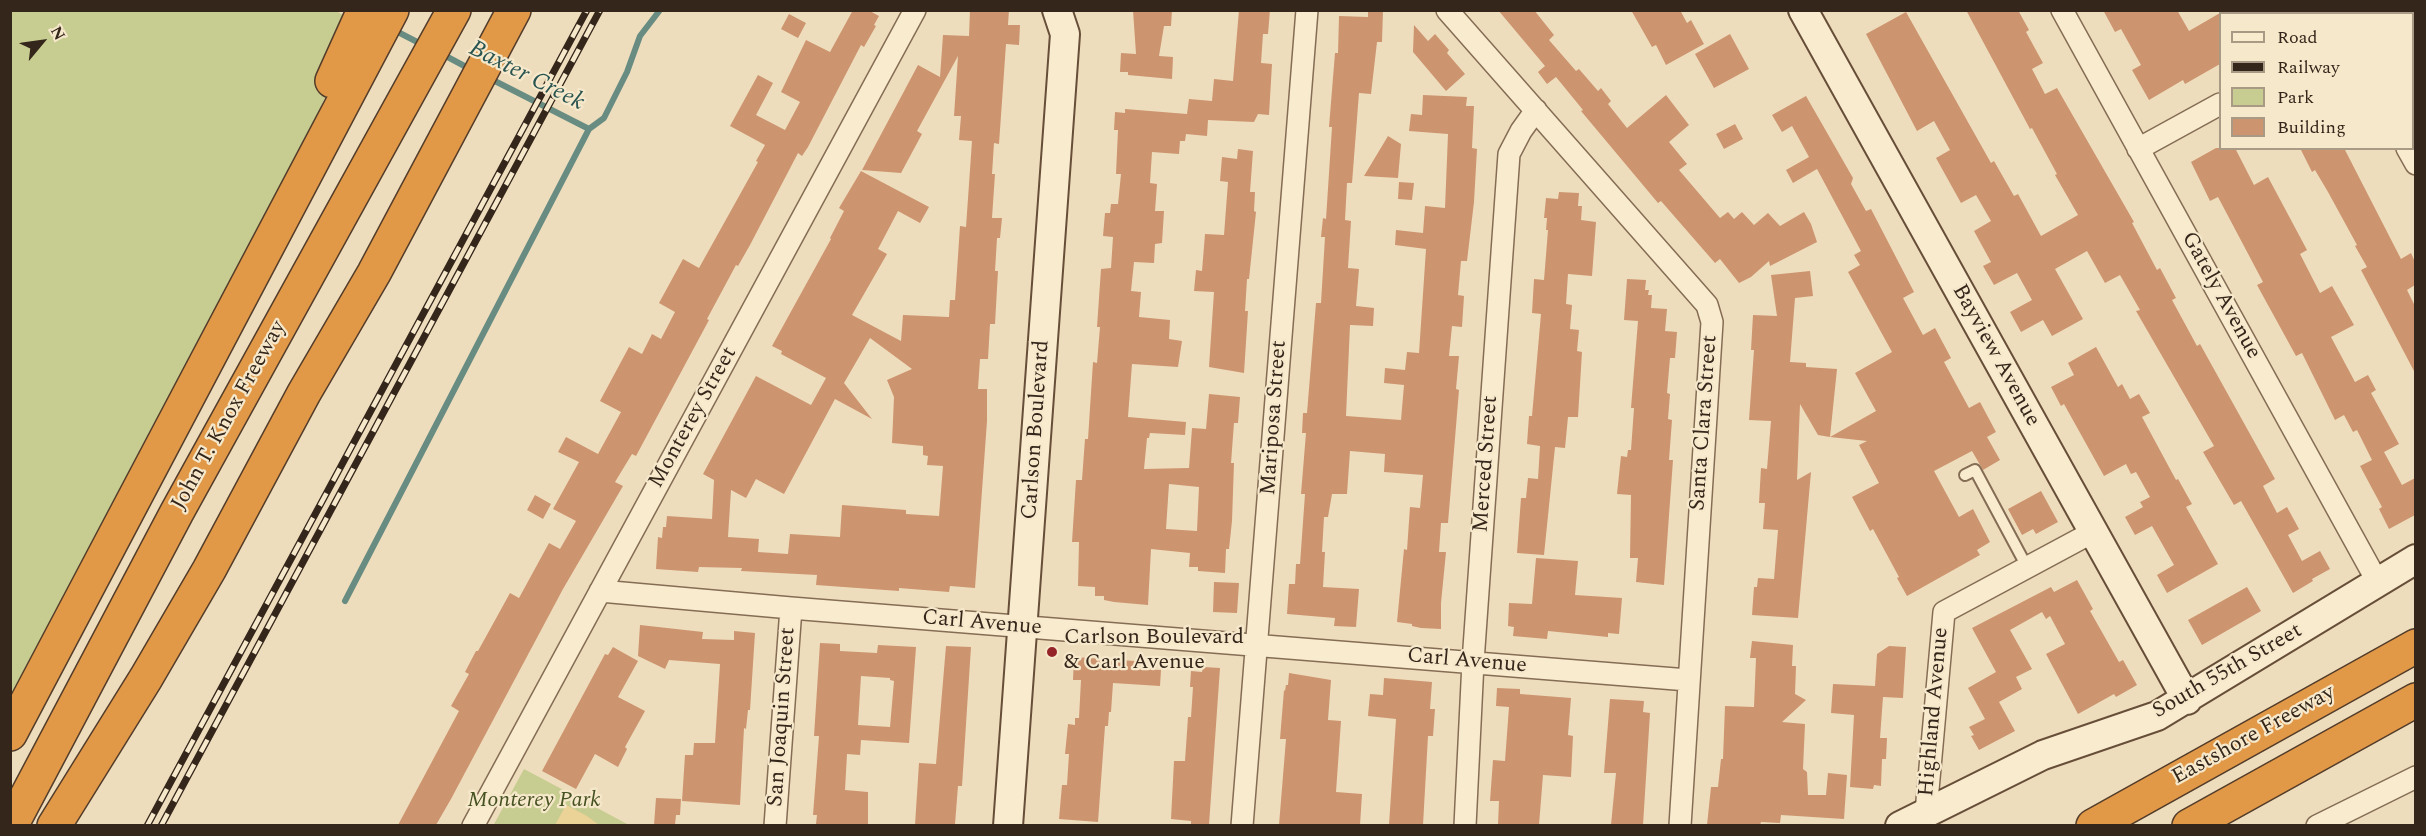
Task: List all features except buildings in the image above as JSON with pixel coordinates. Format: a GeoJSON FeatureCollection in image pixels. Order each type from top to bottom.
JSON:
{"type":"FeatureCollection","features":[{"type":"Feature","properties":{"kind":"highway","name":"John T. Knox Freeway"},"geometry":{"type":"LineString","coordinates":[[11,825],[194,480],[454,10]]}},
{"type":"Feature","properties":{"kind":"highway"},"geometry":{"type":"LineString","coordinates":[[54,825],[167,642],[304,393],[374,273],[514,10]]}},
{"type":"Feature","properties":{"kind":"highway","name":"John T. Knox Freeway"},"geometry":{"type":"LineString","coordinates":[[10,734],[208,360],[377,19]]}},
{"type":"Feature","properties":{"kind":"highway","name":"Eastshore Freeway"},"geometry":{"type":"LineString","coordinates":[[2093,825],[2415,646]]}},
{"type":"Feature","properties":{"kind":"highway","name":"Eastshore Freeway"},"geometry":{"type":"LineString","coordinates":[[2189,825],[2415,700]]}},
{"type":"Feature","properties":{"kind":"street","name":"Monterey Street"},"geometry":{"type":"LineString","coordinates":[[473,825],[915,10]]}},
{"type":"Feature","properties":{"kind":"street","name":"Carlson Boulevard"},"geometry":{"type":"LineString","coordinates":[[1008,825],[1023,627],[1061,22],[1080,10]]}},
{"type":"Feature","properties":{"kind":"street","name":"Mariposa Street"},"geometry":{"type":"LineString","coordinates":[[1242,825],[1307,10]]}},
{"type":"Feature","properties":{"kind":"street","name":"Santa Clara Street"},"geometry":{"type":"LineString","coordinates":[[1448,10],[1707,305],[1712,322],[1680,825]]}},
{"type":"Feature","properties":{"kind":"street","name":"Bayview Avenue"},"geometry":{"type":"LineString","coordinates":[[1803,10],[2187,700]]}},
{"type":"Feature","properties":{"kind":"street","name":"Gately Avenue"},"geometry":{"type":"LineString","coordinates":[[2062,10],[2378,581]]}},
{"type":"Feature","properties":{"kind":"street"},"geometry":{"type":"LineString","coordinates":[[2138,149],[2219,105]]}},
{"type":"Feature","properties":{"kind":"street","name":"Merced Street"},"geometry":{"type":"LineString","coordinates":[[1465,825],[1473,662],[1509,154],[1521,131],[1536,110]]}},
{"type":"Feature","properties":{"kind":"street"},"geometry":{"type":"LineString","coordinates":[[2408,150],[2415,164]]}},
{"type":"Feature","properties":{"kind":"street"},"geometry":{"type":"LineString","coordinates":[[2027,567],[2093,532]]}},
{"type":"Feature","properties":{"kind":"street","name":"South 55th Street"},"geometry":{"type":"LineString","coordinates":[[1900,825],[2043,755],[2157,716],[2187,700],[2415,559]]}},
{"type":"Feature","properties":{"kind":"street","name":"Highland Avenue"},"geometry":{"type":"LineString","coordinates":[[1926,812],[1944,612],[2027,567]]}},
{"type":"Feature","properties":{"kind":"street","name":"Carl Avenue"},"geometry":{"type":"LineString","coordinates":[[600,591],[1688,680]]}},
{"type":"Feature","properties":{"kind":"street","name":"San Joaquin Street"},"geometry":{"type":"LineString","coordinates":[[775,825],[791,608]]}},
{"type":"Feature","properties":{"kind":"street"},"geometry":{"type":"LineString","coordinates":[[2317,825],[2415,777]]}},
{"type":"Feature","properties":{"kind":"lane"},"geometry":{"type":"LineString","coordinates":[[1965,476],[1975,470],[2027,567]]}},
{"type":"Feature","properties":{"kind":"green space"},"geometry":{"type":"Polygon","coordinates":[[[11,11],[336,11],[358,23],[208,360],[11,734],[11,11]]]}},
{"type":"Feature","properties":{"kind":"green space","name":"Monterey Park"},"geometry":{"type":"Polygon","coordinates":[[[524,769],[629,825],[493,826],[524,769]]]}},
{"type":"Feature","properties":{"kind":"sand"},"geometry":{"type":"Polygon","coordinates":[[[566,805],[587,816],[599,825],[555,825],[566,805]]]}},
{"type":"Feature","properties":{"kind":"waterway","name":"Baxter Creek"},"geometry":{"type":"LineString","coordinates":[[487,77],[589,129],[604,118],[627,72],[640,36],[660,10]]}},
{"type":"Feature","properties":{"kind":"waterway","name":"Baxter Creek"},"geometry":{"type":"LineString","coordinates":[[394,30],[425,46]]}},
{"type":"Feature","properties":{"kind":"waterway","name":"Baxter Creek"},"geometry":{"type":"LineString","coordinates":[[442,54],[470,69]]}},
{"type":"Feature","properties":{"kind":"waterway"},"geometry":{"type":"LineString","coordinates":[[345,601],[589,129]]}},
{"type":"Feature","properties":{"kind":"railway"},"geometry":{"type":"LineString","coordinates":[[147,826],[587,10]]}},
{"type":"Feature","properties":{"kind":"railway"},"geometry":{"type":"LineString","coordinates":[[161,826],[600,10]]}},
{"type":"Feature","properties":{"kind":"place","name":"Carlson Boulevard & Carl Avenue"},"geometry":{"type":"Point","coordinates":[1052,652]}}]}
